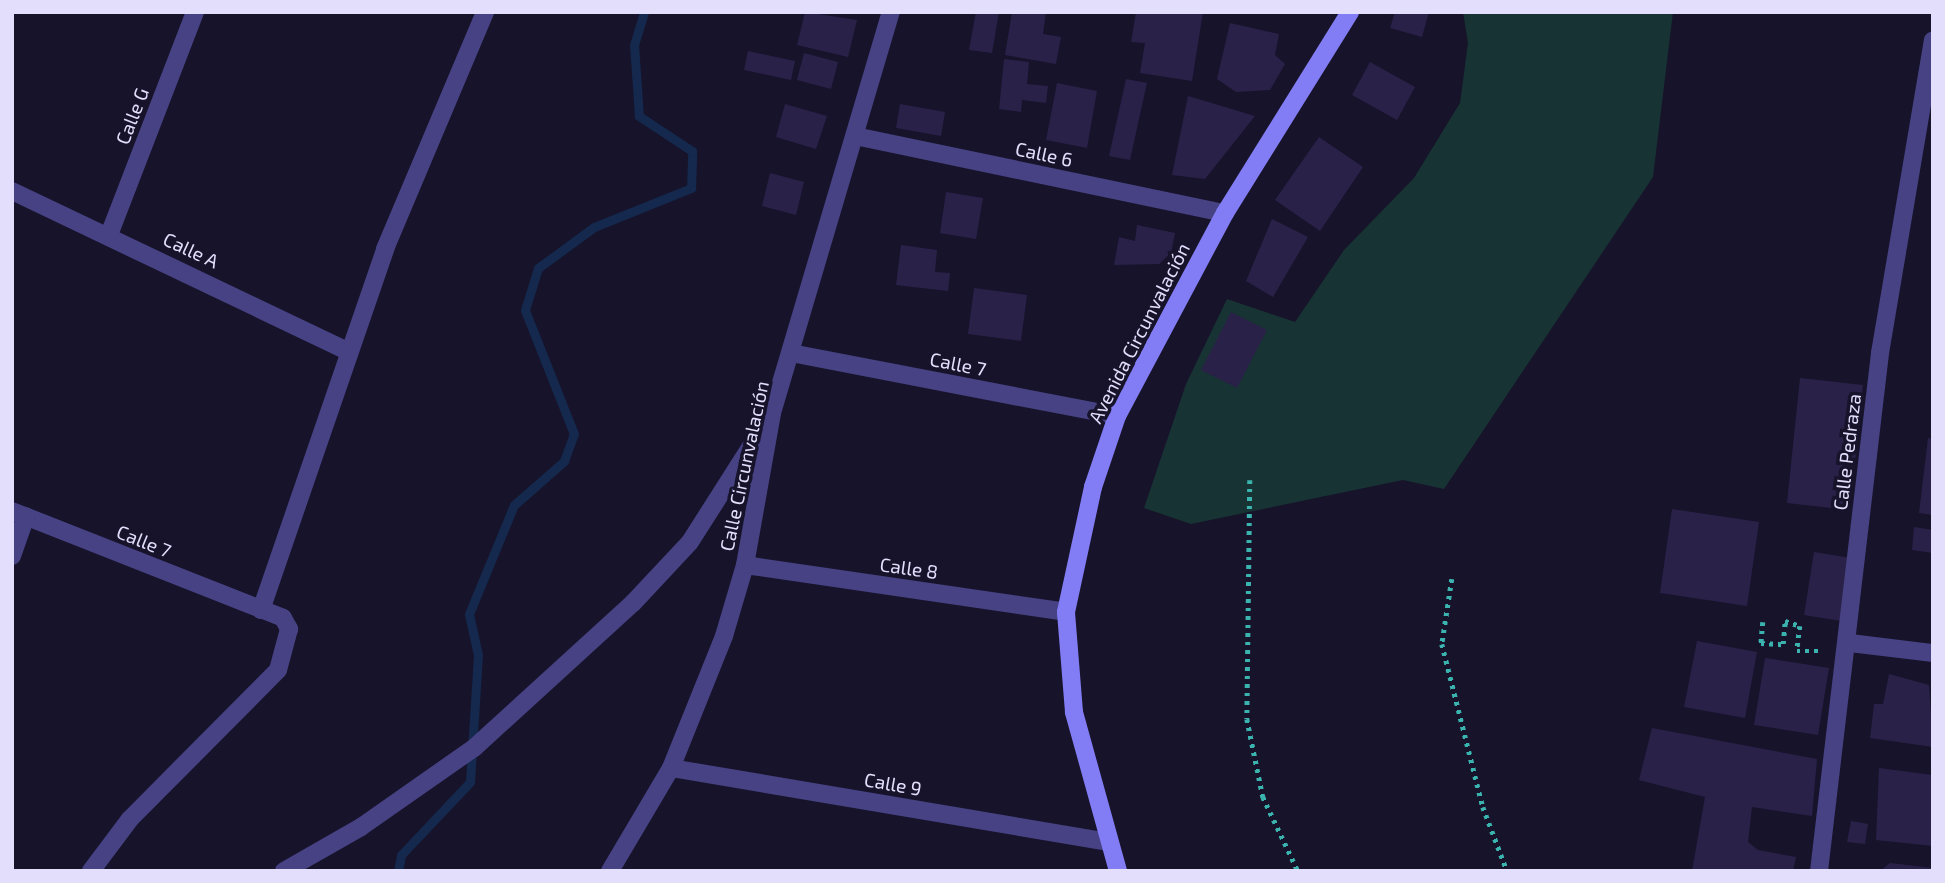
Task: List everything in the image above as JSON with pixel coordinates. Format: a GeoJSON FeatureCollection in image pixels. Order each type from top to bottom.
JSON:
{"type":"FeatureCollection","features":[{"type":"Feature","properties":{"kind":"street","name":"Calle G"},"geometry":{"type":"LineString","coordinates":[[109,235],[195,12]]}},
{"type":"Feature","properties":{"kind":"street"},"geometry":{"type":"LineString","coordinates":[[261,610],[385,249],[485,12]]}},
{"type":"Feature","properties":{"kind":"street","name":"Calle Circunvalación"},"geometry":{"type":"LineString","coordinates":[[610,871],[671,768],[745,565],[772,413],[891,12]]}},
{"type":"Feature","properties":{"kind":"street","name":"Avenida Circunvalación"},"geometry":{"type":"LineString","coordinates":[[1118,871],[1074,712],[1066,612],[1093,487],[1117,416],[1225,214],[1350,12]]}},
{"type":"Feature","properties":{"kind":"street","name":"Calle Pedraza"},"geometry":{"type":"LineString","coordinates":[[1819,871],[1850,643],[1880,353],[1933,40]]}},
{"type":"Feature","properties":{"kind":"street","name":"Calle 6"},"geometry":{"type":"LineString","coordinates":[[855,136],[1225,214]]}},
{"type":"Feature","properties":{"kind":"street","name":"Calle A"},"geometry":{"type":"LineString","coordinates":[[12,191],[109,235],[349,352]]}},
{"type":"Feature","properties":{"kind":"street","name":"Calle 7"},"geometry":{"type":"LineString","coordinates":[[791,353],[1117,416]]}},
{"type":"Feature","properties":{"kind":"street"},"geometry":{"type":"LineString","coordinates":[[284,871],[361,827],[474,748],[633,603],[690,542],[772,413]]}},
{"type":"Feature","properties":{"kind":"street"},"geometry":{"type":"LineString","coordinates":[[12,556],[19,513]]}},
{"type":"Feature","properties":{"kind":"street","name":"Calle 7"},"geometry":{"type":"LineString","coordinates":[[19,513],[283,618],[289,629],[278,670],[130,819],[91,871]]}},
{"type":"Feature","properties":{"kind":"street","name":"Calle 8"},"geometry":{"type":"LineString","coordinates":[[745,565],[1066,612]]}},
{"type":"Feature","properties":{"kind":"street"},"geometry":{"type":"LineString","coordinates":[[1850,643],[1933,653]]}},
{"type":"Feature","properties":{"kind":"street","name":"Calle 9"},"geometry":{"type":"LineString","coordinates":[[671,768],[1108,842]]}},
{"type":"Feature","properties":{"kind":"path"},"geometry":{"type":"LineString","coordinates":[[1250,480],[1247,719],[1264,797],[1298,871]]}},
{"type":"Feature","properties":{"kind":"path"},"geometry":{"type":"LineString","coordinates":[[1452,579],[1442,644],[1483,807],[1507,871]]}},
{"type":"Feature","properties":{"kind":"path"},"geometry":{"type":"LineString","coordinates":[[1763,622],[1761,643],[1783,644],[1785,621],[1800,626],[1797,651],[1819,654],[1821,640]]}},
{"type":"Feature","properties":{"kind":"green space"},"geometry":{"type":"Polygon","coordinates":[[[1463,12],[1673,12],[1653,177],[1444,489],[1403,480],[1191,524],[1144,508],[1186,384],[1227,299],[1295,322],[1344,250],[1414,178],[1460,103],[1468,43],[1463,12]]]}},
{"type":"Feature","properties":{"kind":"building"},"geometry":{"type":"Polygon","coordinates":[[[805,12],[857,20],[848,57],[797,45],[805,12]]]}},
{"type":"Feature","properties":{"kind":"building"},"geometry":{"type":"Polygon","coordinates":[[[976,12],[999,12],[992,53],[969,50],[976,12]]]}},
{"type":"Feature","properties":{"kind":"building"},"geometry":{"type":"Polygon","coordinates":[[[1012,12],[1046,12],[1043,34],[1061,37],[1056,64],[1005,55],[1012,12]]]}},
{"type":"Feature","properties":{"kind":"building"},"geometry":{"type":"Polygon","coordinates":[[[1136,12],[1203,12],[1192,81],[1140,73],[1145,43],[1131,42],[1136,12]]]}},
{"type":"Feature","properties":{"kind":"building"},"geometry":{"type":"Polygon","coordinates":[[[1395,12],[1429,12],[1422,37],[1390,28],[1395,12]]]}},
{"type":"Feature","properties":{"kind":"building"},"geometry":{"type":"Polygon","coordinates":[[[1230,23],[1279,34],[1275,55],[1285,64],[1270,90],[1236,92],[1217,79],[1230,23]]]}},
{"type":"Feature","properties":{"kind":"building"},"geometry":{"type":"Polygon","coordinates":[[[748,51],[795,61],[791,80],[744,70],[748,51]]]}},
{"type":"Feature","properties":{"kind":"building"},"geometry":{"type":"Polygon","coordinates":[[[804,53],[838,62],[831,89],[797,80],[804,53]]]}},
{"type":"Feature","properties":{"kind":"building"},"geometry":{"type":"Polygon","coordinates":[[[1004,59],[1029,62],[1027,84],[1048,86],[1046,103],[1022,100],[1021,112],[999,109],[1004,59]]]}},
{"type":"Feature","properties":{"kind":"building"},"geometry":{"type":"Polygon","coordinates":[[[1370,62],[1415,87],[1397,120],[1352,95],[1370,62]]]}},
{"type":"Feature","properties":{"kind":"building"},"geometry":{"type":"Polygon","coordinates":[[[1126,79],[1147,83],[1130,160],[1109,156],[1126,79]]]}},
{"type":"Feature","properties":{"kind":"building"},"geometry":{"type":"Polygon","coordinates":[[[1057,83],[1097,91],[1087,148],[1046,140],[1057,83]]]}},
{"type":"Feature","properties":{"kind":"building"},"geometry":{"type":"Polygon","coordinates":[[[1188,96],[1255,116],[1205,179],[1172,175],[1188,96]]]}},
{"type":"Feature","properties":{"kind":"building"},"geometry":{"type":"Polygon","coordinates":[[[785,104],[827,116],[816,149],[776,137],[785,104]]]}},
{"type":"Feature","properties":{"kind":"building"},"geometry":{"type":"Polygon","coordinates":[[[900,104],[945,112],[941,136],[896,128],[900,104]]]}},
{"type":"Feature","properties":{"kind":"building"},"geometry":{"type":"Polygon","coordinates":[[[1319,137],[1363,167],[1320,231],[1275,200],[1319,137]]]}},
{"type":"Feature","properties":{"kind":"building"},"geometry":{"type":"Polygon","coordinates":[[[770,173],[804,182],[796,215],[762,206],[770,173]]]}},
{"type":"Feature","properties":{"kind":"building"},"geometry":{"type":"Polygon","coordinates":[[[946,192],[983,198],[976,239],[940,233],[946,192]]]}},
{"type":"Feature","properties":{"kind":"building"},"geometry":{"type":"Polygon","coordinates":[[[1272,219],[1308,237],[1273,297],[1246,281],[1272,219]]]}},
{"type":"Feature","properties":{"kind":"building"},"geometry":{"type":"Polygon","coordinates":[[[1137,225],[1175,233],[1171,253],[1159,264],[1114,265],[1119,237],[1135,241],[1137,225]]]}},
{"type":"Feature","properties":{"kind":"building"},"geometry":{"type":"Polygon","coordinates":[[[901,245],[937,250],[935,272],[950,273],[948,291],[896,285],[901,245]]]}},
{"type":"Feature","properties":{"kind":"building"},"geometry":{"type":"Polygon","coordinates":[[[974,288],[1027,295],[1021,341],[968,334],[974,288]]]}},
{"type":"Feature","properties":{"kind":"building"},"geometry":{"type":"Polygon","coordinates":[[[1231,312],[1267,330],[1237,388],[1201,370],[1231,312]]]}},
{"type":"Feature","properties":{"kind":"building"},"geometry":{"type":"Polygon","coordinates":[[[1800,378],[1863,385],[1850,510],[1787,503],[1800,378]]]}},
{"type":"Feature","properties":{"kind":"building"},"geometry":{"type":"Polygon","coordinates":[[[1928,438],[1933,439],[1933,515],[1919,513],[1928,438]]]}},
{"type":"Feature","properties":{"kind":"building"},"geometry":{"type":"Polygon","coordinates":[[[1672,509],[1759,522],[1747,606],[1660,593],[1672,509]]]}},
{"type":"Feature","properties":{"kind":"building"},"geometry":{"type":"Polygon","coordinates":[[[1914,527],[1933,530],[1933,553],[1912,550],[1914,527]]]}},
{"type":"Feature","properties":{"kind":"building"},"geometry":{"type":"Polygon","coordinates":[[[1814,552],[1851,558],[1841,621],[1804,615],[1814,552]]]}},
{"type":"Feature","properties":{"kind":"building"},"geometry":{"type":"Polygon","coordinates":[[[1697,641],[1757,652],[1745,718],[1684,707],[1697,641]]]}},
{"type":"Feature","properties":{"kind":"building"},"geometry":{"type":"Polygon","coordinates":[[[1765,658],[1829,668],[1818,735],[1754,725],[1765,658]]]}},
{"type":"Feature","properties":{"kind":"building"},"geometry":{"type":"Polygon","coordinates":[[[1889,674],[1929,685],[1933,747],[1870,738],[1874,704],[1883,704],[1889,674]]]}},
{"type":"Feature","properties":{"kind":"building"},"geometry":{"type":"Polygon","coordinates":[[[1652,728],[1817,759],[1812,816],[1752,807],[1748,842],[1758,850],[1796,857],[1793,871],[1692,871],[1705,797],[1639,780],[1652,728]]]}},
{"type":"Feature","properties":{"kind":"building"},"geometry":{"type":"Polygon","coordinates":[[[1879,768],[1933,775],[1933,846],[1876,840],[1879,768]]]}},
{"type":"Feature","properties":{"kind":"building"},"geometry":{"type":"Polygon","coordinates":[[[1851,821],[1868,824],[1865,844],[1847,842],[1851,821]]]}},
{"type":"Feature","properties":{"kind":"building"},"geometry":{"type":"Polygon","coordinates":[[[1890,863],[1933,868],[1933,871],[1880,871],[1890,863]]]}},
{"type":"Feature","properties":{"kind":"waterway"},"geometry":{"type":"LineString","coordinates":[[398,871],[401,855],[470,782],[478,655],[469,614],[514,505],[564,461],[574,434],[525,310],[538,268],[594,227],[691,188],[692,151],[639,116],[634,45],[644,12]]}}]}
